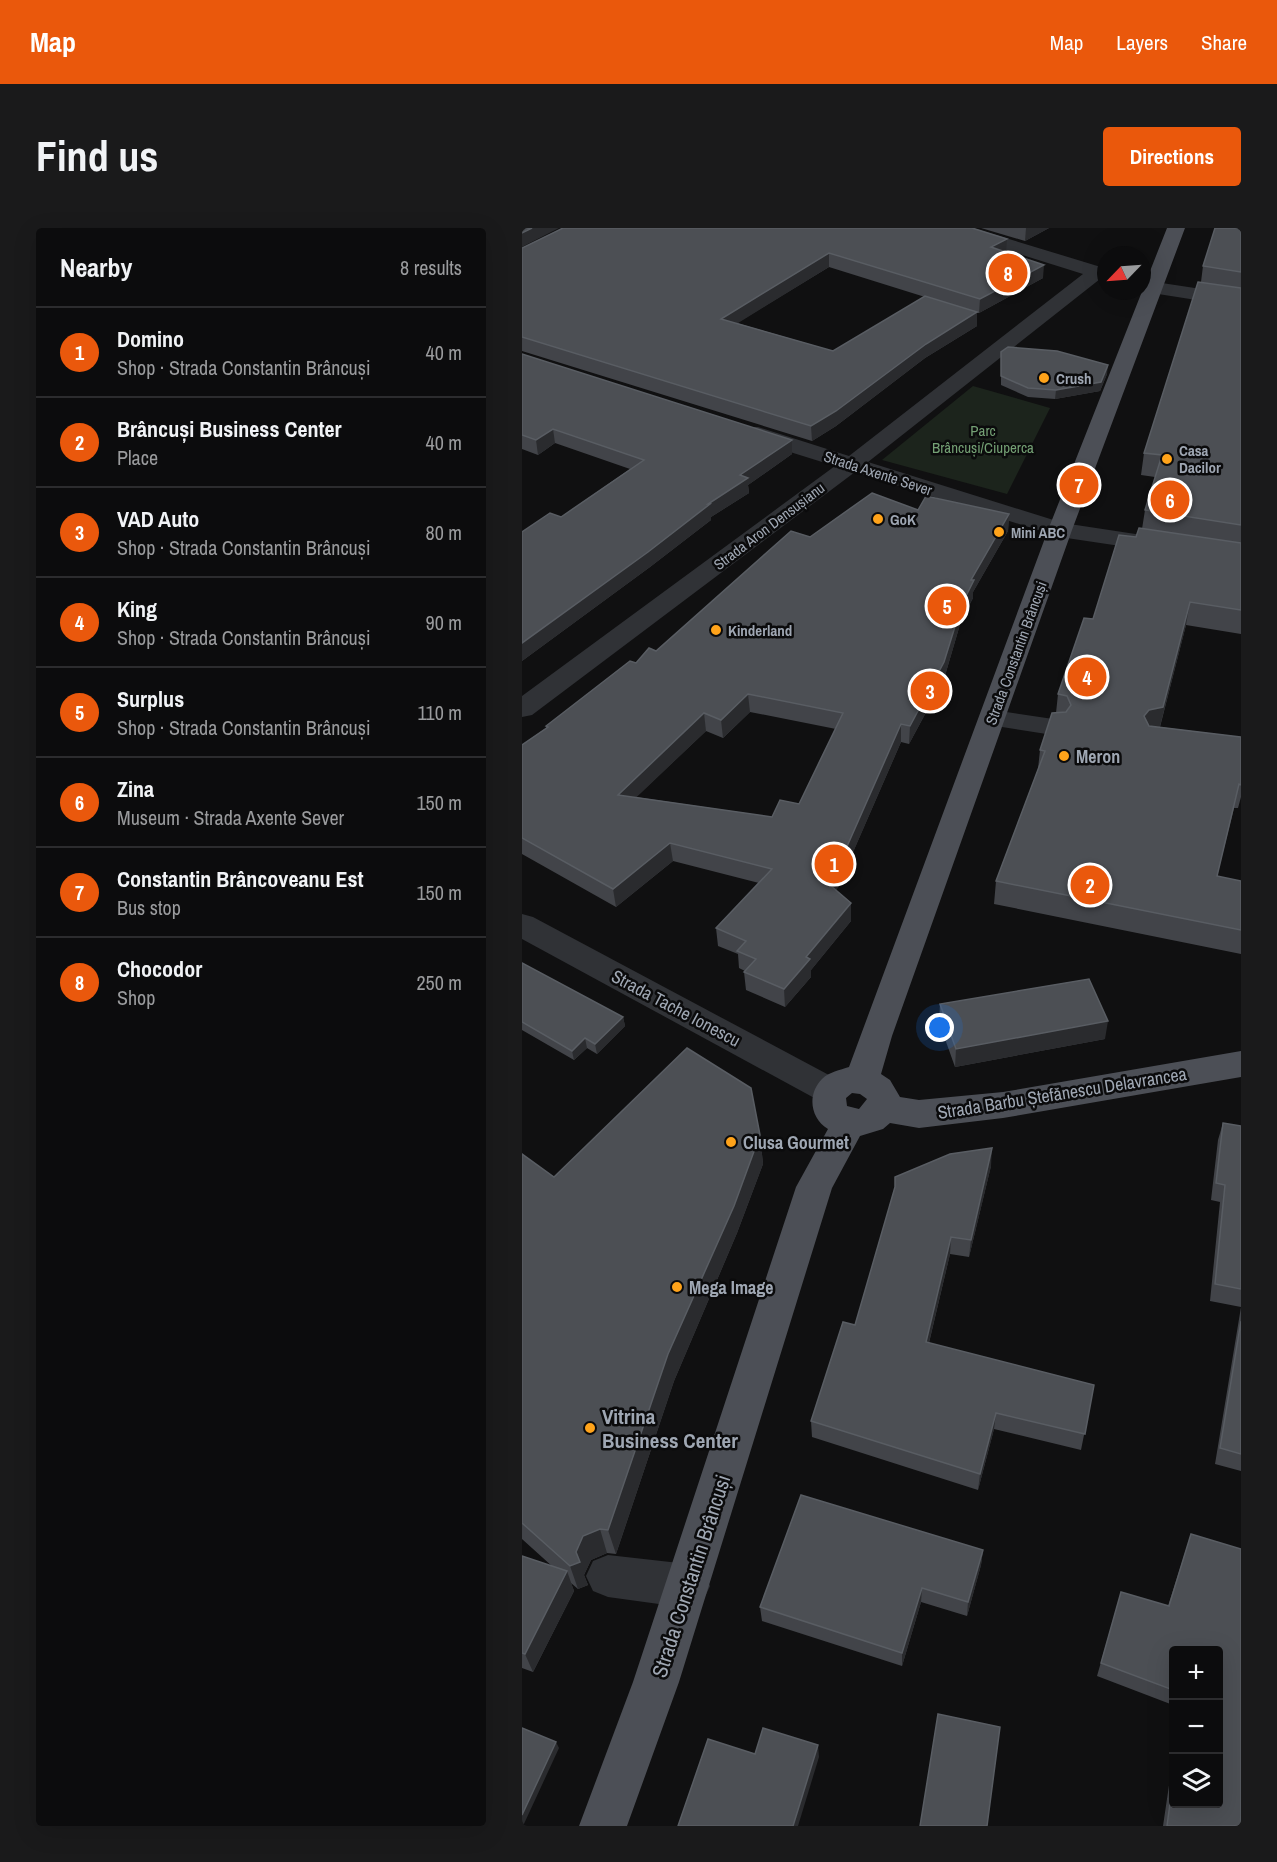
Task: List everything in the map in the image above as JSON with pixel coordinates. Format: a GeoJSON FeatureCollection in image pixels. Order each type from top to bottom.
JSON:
{"type":"FeatureCollection","features":[{"type":"Feature","properties":{"kind":"main road","name":"Strada Constantin Brâncuși"},"geometry":{"type":"LineString","coordinates":[[1151,279],[1176,228]]}},
{"type":"Feature","properties":{"kind":"main road","name":"Strada Constantin Brâncuși"},"geometry":{"type":"LineString","coordinates":[[603,1826],[656,1682],[688,1586],[814,1187],[854,1108],[884,1100],[881,1091],[862,1080],[875,1036],[993,718],[1142,300]]}},
{"type":"Feature","properties":{"kind":"main road","name":"Strada Barbu Ștefănescu Delavrancea"},"geometry":{"type":"LineString","coordinates":[[854,1108],[919,1114],[981,1107],[1241,1064]]}},
{"type":"Feature","properties":{"kind":"street"},"geometry":{"type":"LineString","coordinates":[[955,228],[1097,272]]}},
{"type":"Feature","properties":{"kind":"street","name":"Strada Aron Densușianu"},"geometry":{"type":"LineString","coordinates":[[522,709],[851,465],[1097,276]]}},
{"type":"Feature","properties":{"kind":"street"},"geometry":{"type":"LineString","coordinates":[[1151,288],[1241,301]]}},
{"type":"Feature","properties":{"kind":"street","name":"Strada Axente Sever"},"geometry":{"type":"LineString","coordinates":[[726,424],[1060,530],[1241,557]]}},
{"type":"Feature","properties":{"kind":"street"},"geometry":{"type":"LineString","coordinates":[[993,718],[1053,727]]}},
{"type":"Feature","properties":{"kind":"street","name":"Strada Tache Ionescu"},"geometry":{"type":"LineString","coordinates":[[522,925],[854,1108]]}},
{"type":"Feature","properties":{"kind":"street"},"geometry":{"type":"LineString","coordinates":[[608,1576],[688,1586]]}},
{"type":"Feature","properties":{"kind":"green space","name":"Parc Brâncuși/Ciuperca"},"geometry":{"type":"Polygon","coordinates":[[[973,386],[1050,408],[1007,494],[882,460],[973,386]]]}},
{"type":"Feature","properties":{"kind":"building"},"geometry":{"type":"Polygon","coordinates":[[[522,228],[532,228],[522,233],[522,228]]]}},
{"type":"Feature","properties":{"kind":"building"},"geometry":{"type":"Polygon","coordinates":[[[563,228],[972,228],[1007,239],[991,247],[1044,265],[980,299],[829,253],[721,319],[833,351],[925,296],[977,312],[926,344],[836,411],[811,426],[522,337],[522,248],[563,228]]]}},
{"type":"Feature","properties":{"kind":"building"},"geometry":{"type":"Polygon","coordinates":[[[1215,228],[1241,228],[1241,272],[1203,266],[1215,228]]]}},
{"type":"Feature","properties":{"kind":"building"},"geometry":{"type":"Polygon","coordinates":[[[1198,282],[1241,288],[1241,525],[1145,510],[1162,455],[1144,453],[1198,282]]]}},
{"type":"Feature","properties":{"kind":"building"},"geometry":{"type":"Polygon","coordinates":[[[1008,347],[1057,351],[1108,365],[1101,382],[1056,390],[1028,388],[1001,376],[1001,352],[1008,347]]]}},
{"type":"Feature","properties":{"kind":"building"},"geometry":{"type":"Polygon","coordinates":[[[522,354],[792,440],[740,475],[748,478],[708,504],[710,504],[648,552],[522,643],[522,532],[550,513],[561,517],[644,460],[553,429],[536,440],[522,435],[522,354]]]}},
{"type":"Feature","properties":{"kind":"building"},"geometry":{"type":"Polygon","coordinates":[[[872,493],[918,510],[926,496],[1009,514],[971,580],[974,580],[962,604],[944,662],[910,726],[901,724],[830,885],[851,903],[806,957],[810,959],[784,989],[744,972],[756,959],[737,951],[746,941],[716,928],[772,869],[670,843],[613,889],[522,838],[522,745],[630,661],[636,663],[649,648],[656,651],[791,531],[810,537],[872,493]],[[748,694],[721,720],[704,713],[618,795],[772,817],[780,800],[799,804],[843,713],[748,694]]]}},
{"type":"Feature","properties":{"kind":"building"},"geometry":{"type":"Polygon","coordinates":[[[1139,528],[1241,543],[1241,610],[1190,602],[1163,707],[1149,710],[1144,716],[1149,726],[1241,737],[1241,785],[1239,784],[1217,876],[1241,881],[1241,930],[996,881],[1045,751],[1040,750],[1052,713],[1066,712],[1071,705],[1067,696],[1058,694],[1084,618],[1093,619],[1119,535],[1136,537],[1139,528]]]}},
{"type":"Feature","properties":{"kind":"building"},"geometry":{"type":"Polygon","coordinates":[[[522,963],[623,1017],[595,1044],[585,1038],[572,1051],[522,1022],[522,963]]]}},
{"type":"Feature","properties":{"kind":"building"},"geometry":{"type":"Polygon","coordinates":[[[1089,979],[1108,1021],[956,1049],[940,1004],[1089,979]]]}},
{"type":"Feature","properties":{"kind":"building"},"geometry":{"type":"Polygon","coordinates":[[[687,1048],[751,1088],[760,1135],[734,1206],[668,1354],[608,1530],[600,1529],[583,1536],[576,1552],[580,1562],[570,1566],[522,1523],[522,1154],[554,1177],[687,1048]]]}},
{"type":"Feature","properties":{"kind":"building"},"geometry":{"type":"Polygon","coordinates":[[[1223,1123],[1241,1126],[1241,1289],[1215,1284],[1225,1185],[1216,1183],[1223,1123]]]}},
{"type":"Feature","properties":{"kind":"building"},"geometry":{"type":"Polygon","coordinates":[[[992,1148],[971,1240],[951,1237],[926,1342],[1094,1385],[1085,1434],[996,1413],[980,1474],[811,1421],[843,1322],[855,1325],[895,1187],[895,1177],[950,1154],[992,1148]]]}},
{"type":"Feature","properties":{"kind":"building"},"geometry":{"type":"Polygon","coordinates":[[[1241,1321],[1241,1454],[1220,1448],[1241,1321]]]}},
{"type":"Feature","properties":{"kind":"building"},"geometry":{"type":"Polygon","coordinates":[[[801,1495],[983,1550],[968,1602],[922,1588],[902,1653],[760,1607],[801,1495]]]}},
{"type":"Feature","properties":{"kind":"building"},"geometry":{"type":"Polygon","coordinates":[[[1191,1534],[1241,1549],[1241,1826],[1167,1826],[1169,1808],[1223,1808],[1223,1646],[1169,1646],[1169,1688],[1101,1663],[1121,1592],[1169,1606],[1191,1534]]]}},
{"type":"Feature","properties":{"kind":"building"},"geometry":{"type":"Polygon","coordinates":[[[522,1556],[567,1571],[525,1654],[522,1653],[522,1556]]]}},
{"type":"Feature","properties":{"kind":"building"},"geometry":{"type":"Polygon","coordinates":[[[938,1714],[1000,1727],[987,1826],[920,1826],[938,1714]]]}},
{"type":"Feature","properties":{"kind":"building"},"geometry":{"type":"Polygon","coordinates":[[[522,1728],[556,1742],[522,1815],[522,1728]]]}},
{"type":"Feature","properties":{"kind":"building"},"geometry":{"type":"Polygon","coordinates":[[[763,1728],[818,1745],[793,1826],[678,1826],[708,1739],[755,1754],[763,1728]]]}},
{"type":"Feature","properties":{"kind":"place","name":"Chocodor"},"geometry":{"type":"Point","coordinates":[1008,273]}},
{"type":"Feature","properties":{"kind":"place","name":"Crush"},"geometry":{"type":"Point","coordinates":[1044,378]}},
{"type":"Feature","properties":{"kind":"place","name":"Casa Dacilor"},"geometry":{"type":"Point","coordinates":[1167,459]}},
{"type":"Feature","properties":{"kind":"place","name":"Constantin Brâncoveanu Est"},"geometry":{"type":"Point","coordinates":[1079,485]}},
{"type":"Feature","properties":{"kind":"place","name":"Zina"},"geometry":{"type":"Point","coordinates":[1170,500]}},
{"type":"Feature","properties":{"kind":"place","name":"GoK"},"geometry":{"type":"Point","coordinates":[878,519]}},
{"type":"Feature","properties":{"kind":"place","name":"Mini ABC"},"geometry":{"type":"Point","coordinates":[999,532]}},
{"type":"Feature","properties":{"kind":"place","name":"Surplus"},"geometry":{"type":"Point","coordinates":[947,606]}},
{"type":"Feature","properties":{"kind":"place","name":"Kinderland"},"geometry":{"type":"Point","coordinates":[716,630]}},
{"type":"Feature","properties":{"kind":"place","name":"King"},"geometry":{"type":"Point","coordinates":[1087,677]}},
{"type":"Feature","properties":{"kind":"place","name":"VAD Auto"},"geometry":{"type":"Point","coordinates":[930,691]}},
{"type":"Feature","properties":{"kind":"place","name":"Meron"},"geometry":{"type":"Point","coordinates":[1064,756]}},
{"type":"Feature","properties":{"kind":"place","name":"Domino"},"geometry":{"type":"Point","coordinates":[834,864]}},
{"type":"Feature","properties":{"kind":"place","name":"Brâncuși Business Center"},"geometry":{"type":"Point","coordinates":[1090,885]}},
{"type":"Feature","properties":{"kind":"place","name":"Clusa Gourmet"},"geometry":{"type":"Point","coordinates":[731,1142]}},
{"type":"Feature","properties":{"kind":"place","name":"Mega Image"},"geometry":{"type":"Point","coordinates":[677,1287]}},
{"type":"Feature","properties":{"kind":"place","name":"Vitrina Business Center"},"geometry":{"type":"Point","coordinates":[590,1428]}}]}
